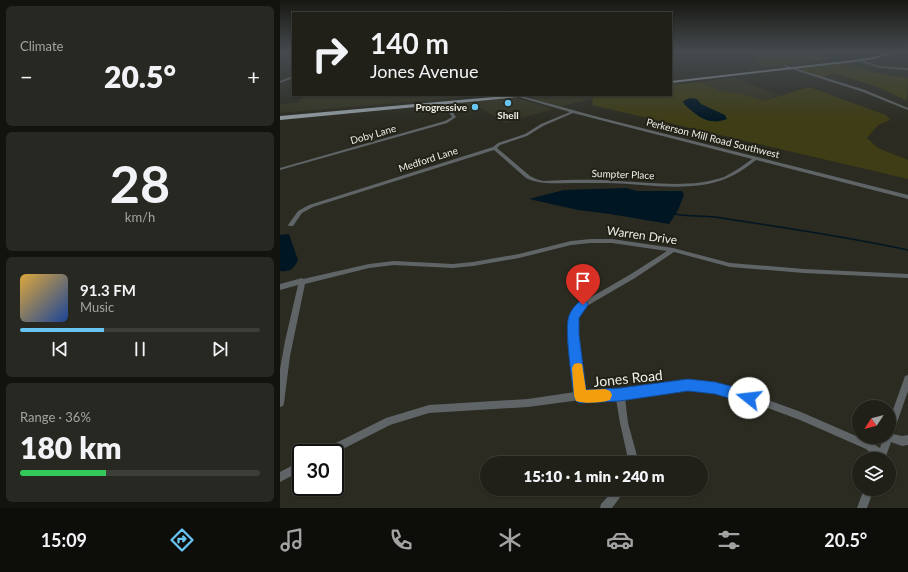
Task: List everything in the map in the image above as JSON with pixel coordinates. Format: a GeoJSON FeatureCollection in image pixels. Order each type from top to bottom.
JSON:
{"type":"FeatureCollection","features":[{"type":"Feature","properties":{"kind":"main road"},"geometry":{"type":"LineString","coordinates":[[672,81],[715,76]]}},
{"type":"Feature","properties":{"kind":"main road"},"geometry":{"type":"LineString","coordinates":[[280,116],[490,96]]}},
{"type":"Feature","properties":{"kind":"main road"},"geometry":{"type":"LineString","coordinates":[[280,116],[516,96],[531,97]]}},
{"type":"Feature","properties":{"kind":"street"},"geometry":{"type":"LineString","coordinates":[[816,76],[864,91],[908,109]]}},
{"type":"Feature","properties":{"kind":"street"},"geometry":{"type":"LineString","coordinates":[[280,82],[292,78]]}},
{"type":"Feature","properties":{"kind":"street","name":"Perkerson Mill Road Southwest"},"geometry":{"type":"LineString","coordinates":[[531,97],[572,112],[908,197]]}},
{"type":"Feature","properties":{"kind":"street","name":"Doby Lane"},"geometry":{"type":"LineString","coordinates":[[280,169],[446,122],[454,117],[445,103]]}},
{"type":"Feature","properties":{"kind":"street","name":"Medford Lane"},"geometry":{"type":"LineString","coordinates":[[291,224],[300,212],[311,206],[495,148],[499,144],[526,135],[542,124],[572,112]]}},
{"type":"Feature","properties":{"kind":"street","name":"Sumpter Place"},"geometry":{"type":"LineString","coordinates":[[495,148],[528,177],[543,182],[614,182],[695,185],[739,172],[746,168],[756,158]]}},
{"type":"Feature","properties":{"kind":"street","name":"Warren Drive"},"geometry":{"type":"LineString","coordinates":[[280,287],[369,266],[394,263],[453,266],[472,264],[519,256],[571,243],[591,240],[612,240],[673,250],[730,264],[908,276]]}},
{"type":"Feature","properties":{"kind":"street"},"geometry":{"type":"LineString","coordinates":[[580,396],[573,334],[574,317],[583,305],[633,276],[673,250]]}},
{"type":"Feature","properties":{"kind":"street"},"geometry":{"type":"LineString","coordinates":[[280,403],[283,370],[302,281]]}},
{"type":"Feature","properties":{"kind":"street"},"geometry":{"type":"LineString","coordinates":[[896,413],[908,379]]}},
{"type":"Feature","properties":{"kind":"street","name":"Jones Road"},"geometry":{"type":"LineString","coordinates":[[344,444],[389,422],[429,409],[528,403],[580,396],[620,395],[688,385],[715,388],[801,416],[869,446],[876,452]]}},
{"type":"Feature","properties":{"kind":"street"},"geometry":{"type":"LineString","coordinates":[[620,395],[624,423],[632,456]]}},
{"type":"Feature","properties":{"kind":"street"},"geometry":{"type":"LineString","coordinates":[[896,439],[902,441],[908,440]]}},
{"type":"Feature","properties":{"kind":"street"},"geometry":{"type":"LineString","coordinates":[[280,477],[292,471]]}},
{"type":"Feature","properties":{"kind":"street"},"geometry":{"type":"LineString","coordinates":[[605,508],[615,496]]}},
{"type":"Feature","properties":{"kind":"street"},"geometry":{"type":"LineString","coordinates":[[862,508],[866,496]]}},
{"type":"Feature","properties":{"kind":"shaded area"},"geometry":{"type":"Polygon","coordinates":[[[842,76],[894,76],[908,78],[907,101],[880,88],[842,76]]]}},
{"type":"Feature","properties":{"kind":"shaded area"},"geometry":{"type":"Polygon","coordinates":[[[734,77],[778,95],[763,101],[744,94],[723,92],[699,82],[734,77]]]}},
{"type":"Feature","properties":{"kind":"shaded area"},"geometry":{"type":"Polygon","coordinates":[[[699,82],[723,92],[744,94],[763,101],[809,87],[886,115],[890,120],[878,125],[867,138],[878,148],[908,160],[908,179],[592,105],[593,96],[672,96],[672,85],[699,82]]]}},
{"type":"Feature","properties":{"kind":"shaded area"},"geometry":{"type":"Polygon","coordinates":[[[305,96],[480,96],[280,113],[280,104],[297,103],[305,96]]]}},
{"type":"Feature","properties":{"kind":"shaded area"},"geometry":{"type":"Polygon","coordinates":[[[535,96],[593,96],[593,98],[559,107],[531,98],[535,96]]]}},
{"type":"Feature","properties":{"kind":"shaded area"},"geometry":{"type":"Polygon","coordinates":[[[517,98],[553,109],[504,123],[482,108],[465,110],[462,103],[517,98]]]}},
{"type":"Feature","properties":{"kind":"water"},"geometry":{"type":"Polygon","coordinates":[[[690,98],[697,99],[701,104],[725,115],[727,119],[714,121],[703,119],[684,104],[683,101],[690,98]]]}},
{"type":"Feature","properties":{"kind":"water"},"geometry":{"type":"Polygon","coordinates":[[[626,188],[637,191],[682,191],[684,195],[678,210],[669,224],[578,210],[529,199],[564,190],[626,188]]]}},
{"type":"Feature","properties":{"kind":"water"},"geometry":{"type":"Polygon","coordinates":[[[289,234],[298,260],[295,266],[291,269],[280,271],[280,235],[289,234]]]}},
{"type":"Feature","properties":{"kind":"waterway"},"geometry":{"type":"LineString","coordinates":[[675,214],[715,217],[763,224],[908,250]]}},
{"type":"Feature","properties":{"kind":"slow traffic"},"geometry":{"type":"LineString","coordinates":[[578,368],[580,396],[605,395]]}},
{"type":"Feature","properties":{"kind":"place","name":"Shell"},"geometry":{"type":"Point","coordinates":[508,103]}},
{"type":"Feature","properties":{"kind":"place","name":"Progressive"},"geometry":{"type":"Point","coordinates":[475,107]}},
{"type":"Feature","properties":{"kind":"route"},"geometry":{"type":"LineString","coordinates":[[583,305],[574,317],[573,334],[577,355],[580,396],[620,395],[688,385],[715,388],[749,398]]}}]}
